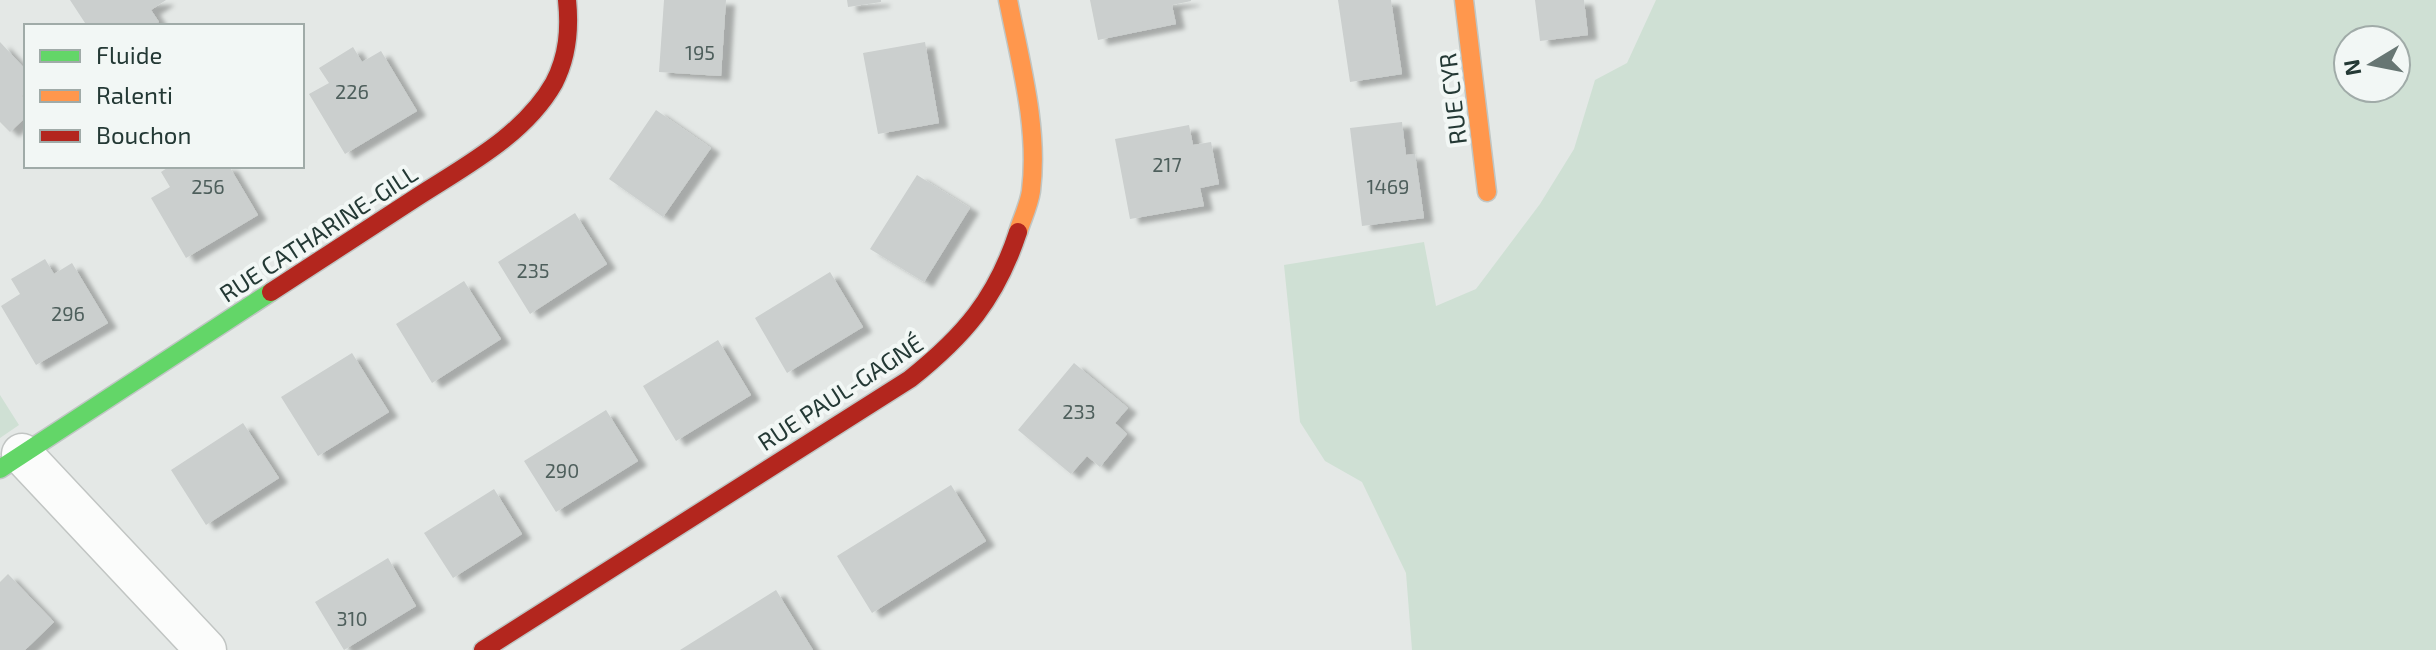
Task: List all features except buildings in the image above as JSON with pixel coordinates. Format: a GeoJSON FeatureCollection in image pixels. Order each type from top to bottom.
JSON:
{"type":"FeatureCollection","features":[{"type":"Feature","properties":{"kind":"street","name":"RUE CATHARINE-GILL"},"geometry":{"type":"LineString","coordinates":[[11,462],[482,155],[524,123],[545,100],[560,72],[569,42],[567,0]]}},
{"type":"Feature","properties":{"kind":"street","name":"RUE PAUL-GAGNÉ"},"geometry":{"type":"LineString","coordinates":[[483,650],[910,379],[944,353],[976,321],[998,286],[1031,190],[1030,140],[1023,81],[1008,0]]}},
{"type":"Feature","properties":{"kind":"street","name":"RUE CYR"},"geometry":{"type":"LineString","coordinates":[[1464,0],[1487,192]]}},
{"type":"Feature","properties":{"kind":"street"},"geometry":{"type":"LineString","coordinates":[[11,462],[206,650]]}},
{"type":"Feature","properties":{"kind":"green space"},"geometry":{"type":"Polygon","coordinates":[[[1656,0],[2436,0],[2436,650],[1412,650],[1406,573],[1362,482],[1325,461],[1300,422],[1284,265],[1424,242],[1436,306],[1476,289],[1540,204],[1574,149],[1595,80],[1627,63],[1656,0]]]}},
{"type":"Feature","properties":{"kind":"green space"},"geometry":{"type":"Polygon","coordinates":[[[0,395],[19,425],[0,438],[0,395]]]}},
{"type":"Feature","properties":{"kind":"traffic: fast"},"geometry":{"type":"LineString","coordinates":[[0,469],[271,292]]}},
{"type":"Feature","properties":{"kind":"traffic: slow"},"geometry":{"type":"LineString","coordinates":[[1008,0],[1027,95],[1032,143],[1031,191],[1018,232]]}},
{"type":"Feature","properties":{"kind":"traffic: slow"},"geometry":{"type":"LineString","coordinates":[[1464,0],[1487,192]]}},
{"type":"Feature","properties":{"kind":"traffic: jam"},"geometry":{"type":"LineString","coordinates":[[271,292],[472,162],[526,119],[554,83],[562,63],[568,32],[567,0]]}},
{"type":"Feature","properties":{"kind":"traffic: jam"},"geometry":{"type":"LineString","coordinates":[[483,650],[910,379],[947,347],[976,314],[999,277],[1018,232]]}}]}
